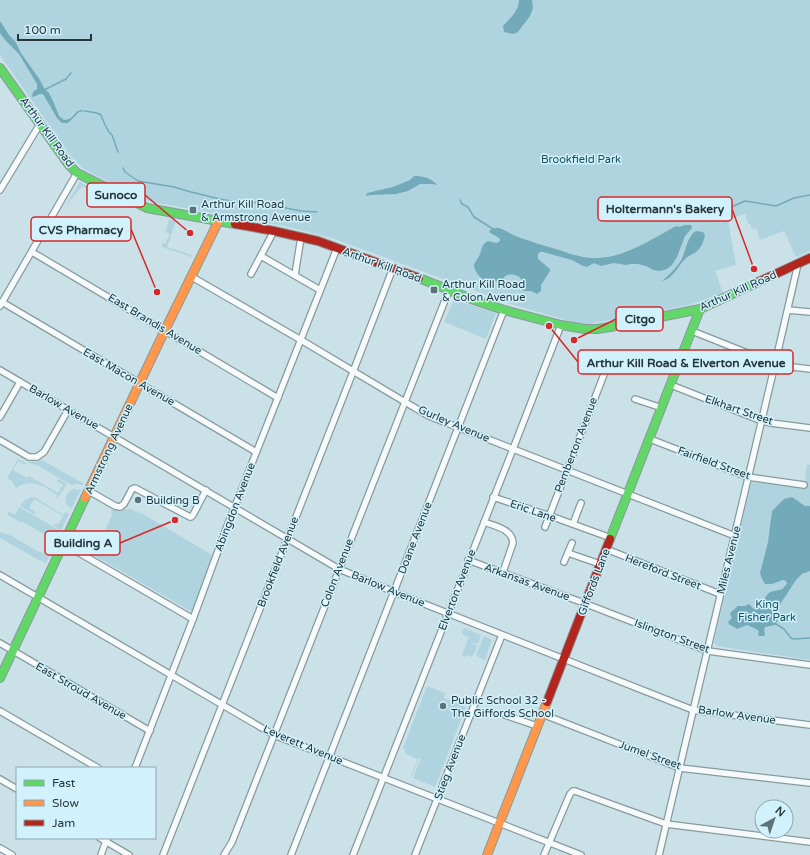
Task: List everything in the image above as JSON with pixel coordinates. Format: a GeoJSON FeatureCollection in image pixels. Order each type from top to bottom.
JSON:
{"type":"FeatureCollection","features":[{"type":"Feature","properties":{"kind":"street","name":"Arthur Kill Road"},"geometry":{"type":"LineString","coordinates":[[1,73],[69,165],[77,173],[147,208],[219,220],[302,237],[393,268],[474,300],[504,310],[561,325],[585,329],[597,329],[700,309],[810,258]]}},
{"type":"Feature","properties":{"kind":"street"},"geometry":{"type":"LineString","coordinates":[[0,190],[40,124]]}},
{"type":"Feature","properties":{"kind":"street"},"geometry":{"type":"LineString","coordinates":[[1,304],[77,173]]}},
{"type":"Feature","properties":{"kind":"street","name":"Armstrong Avenue"},"geometry":{"type":"LineString","coordinates":[[0,678],[165,330],[192,277],[207,242],[219,220]]}},
{"type":"Feature","properties":{"kind":"street"},"geometry":{"type":"LineString","coordinates":[[251,274],[274,231]]}},
{"type":"Feature","properties":{"kind":"street"},"geometry":{"type":"LineString","coordinates":[[295,276],[302,237]]}},
{"type":"Feature","properties":{"kind":"street","name":"Abingdon Avenue"},"geometry":{"type":"LineString","coordinates":[[135,767],[256,452],[337,248]]}},
{"type":"Feature","properties":{"kind":"street","name":"East Brandis Avenue"},"geometry":{"type":"LineString","coordinates":[[32,252],[278,398]]}},
{"type":"Feature","properties":{"kind":"street"},"geometry":{"type":"LineString","coordinates":[[261,256],[320,290]]}},
{"type":"Feature","properties":{"kind":"street","name":"Miles Avenue"},"geometry":{"type":"LineString","coordinates":[[659,855],[798,264]]}},
{"type":"Feature","properties":{"kind":"street","name":"Brookfield Avenue"},"geometry":{"type":"LineString","coordinates":[[163,855],[393,268]]}},
{"type":"Feature","properties":{"kind":"street","name":"Gurley Avenue"},"geometry":{"type":"LineString","coordinates":[[192,277],[429,416],[734,536]]}},
{"type":"Feature","properties":{"kind":"street","name":"Colon Avenue"},"geometry":{"type":"LineString","coordinates":[[224,855],[232,842],[449,290]]}},
{"type":"Feature","properties":{"kind":"street","name":"East Macon Avenue"},"geometry":{"type":"LineString","coordinates":[[1,304],[256,452]]}},
{"type":"Feature","properties":{"kind":"street","name":"Giffords Lane"},"geometry":{"type":"LineString","coordinates":[[487,855],[700,309]]}},
{"type":"Feature","properties":{"kind":"street","name":"Doane Avenue"},"geometry":{"type":"LineString","coordinates":[[291,855],[504,310]]}},
{"type":"Feature","properties":{"kind":"street"},"geometry":{"type":"LineString","coordinates":[[788,310],[810,312]]}},
{"type":"Feature","properties":{"kind":"street","name":"Elverton Avenue"},"geometry":{"type":"LineString","coordinates":[[353,855],[561,325]]}},
{"type":"Feature","properties":{"kind":"street"},"geometry":{"type":"LineString","coordinates":[[692,331],[775,364],[810,369]]}},
{"type":"Feature","properties":{"kind":"street","name":"Pemberton Avenue"},"geometry":{"type":"LineString","coordinates":[[545,527],[608,364]]}},
{"type":"Feature","properties":{"kind":"street","name":"Barlow Avenue"},"geometry":{"type":"LineString","coordinates":[[0,370],[350,574],[693,710],[810,725]]}},
{"type":"Feature","properties":{"kind":"street"},"geometry":{"type":"LineString","coordinates":[[0,417],[20,382]]}},
{"type":"Feature","properties":{"kind":"street","name":"Elkhart Street"},"geometry":{"type":"LineString","coordinates":[[671,385],[762,421],[810,428]]}},
{"type":"Feature","properties":{"kind":"street"},"geometry":{"type":"LineString","coordinates":[[635,398],[662,408]]}},
{"type":"Feature","properties":{"kind":"street"},"geometry":{"type":"LineString","coordinates":[[0,440],[29,457],[37,457],[44,452],[68,410]]}},
{"type":"Feature","properties":{"kind":"street","name":"Fairfield Street"},"geometry":{"type":"LineString","coordinates":[[650,439],[748,477],[804,485]]}},
{"type":"Feature","properties":{"kind":"street"},"geometry":{"type":"LineString","coordinates":[[89,491],[115,506],[120,507],[124,504],[132,488],[135,488],[188,517],[191,517],[194,515],[206,490]]}},
{"type":"Feature","properties":{"kind":"street","name":"Eric Lane"},"geometry":{"type":"LineString","coordinates":[[493,497],[611,538]]}},
{"type":"Feature","properties":{"kind":"street"},"geometry":{"type":"LineString","coordinates":[[573,524],[581,503]]}},
{"type":"Feature","properties":{"kind":"street"},"geometry":{"type":"LineString","coordinates":[[484,522],[503,529],[511,535],[513,539],[503,572]]}},
{"type":"Feature","properties":{"kind":"street"},"geometry":{"type":"LineString","coordinates":[[564,562],[572,543]]}},
{"type":"Feature","properties":{"kind":"street"},"geometry":{"type":"LineString","coordinates":[[64,544],[193,619]]}},
{"type":"Feature","properties":{"kind":"street","name":"Hereford Street"},"geometry":{"type":"LineString","coordinates":[[606,549],[720,594]]}},
{"type":"Feature","properties":{"kind":"street"},"geometry":{"type":"LineString","coordinates":[[568,553],[600,564]]}},
{"type":"Feature","properties":{"kind":"street","name":"Arkansas Avenue"},"geometry":{"type":"LineString","coordinates":[[468,560],[585,603]]}},
{"type":"Feature","properties":{"kind":"street","name":"Leverett Avenue"},"geometry":{"type":"LineString","coordinates":[[0,574],[274,735],[581,855]]}},
{"type":"Feature","properties":{"kind":"street","name":"Islington Street"},"geometry":{"type":"LineString","coordinates":[[585,603],[708,651],[810,665]]}},
{"type":"Feature","properties":{"kind":"street","name":"Stieg Avenue"},"geometry":{"type":"LineString","coordinates":[[415,855],[502,635]]}},
{"type":"Feature","properties":{"kind":"street","name":"East Stroud Avenue"},"geometry":{"type":"LineString","coordinates":[[0,643],[150,731]]}},
{"type":"Feature","properties":{"kind":"street"},"geometry":{"type":"LineString","coordinates":[[0,711],[96,767]]}},
{"type":"Feature","properties":{"kind":"street","name":"Jumel Street"},"geometry":{"type":"LineString","coordinates":[[542,714],[680,768],[810,783]]}},
{"type":"Feature","properties":{"kind":"street"},"geometry":{"type":"LineString","coordinates":[[505,715],[537,726]]}},
{"type":"Feature","properties":{"kind":"street"},"geometry":{"type":"LineString","coordinates":[[0,779],[16,788]]}},
{"type":"Feature","properties":{"kind":"street"},"geometry":{"type":"LineString","coordinates":[[544,855],[570,794],[573,791],[578,791],[666,824],[810,842]]}},
{"type":"Feature","properties":{"kind":"street"},"geometry":{"type":"LineString","coordinates":[[101,855],[107,840],[129,855]]}},
{"type":"Feature","properties":{"kind":"street"},"geometry":{"type":"LineString","coordinates":[[0,848],[12,855]]}},
{"type":"Feature","properties":{"kind":"green space","name":"Brookfield Park"},"geometry":{"type":"Polygon","coordinates":[[[0,0],[810,0],[810,251],[796,257],[784,231],[760,240],[756,228],[752,229],[750,224],[748,224],[745,214],[728,220],[736,265],[715,271],[723,293],[690,305],[583,325],[511,304],[332,238],[284,226],[152,202],[140,198],[85,170],[73,159],[0,55],[0,0]]]}},
{"type":"Feature","properties":{"kind":"green space"},"geometry":{"type":"Polygon","coordinates":[[[80,182],[109,197],[108,200],[82,186],[65,207],[80,182]]]}},
{"type":"Feature","properties":{"kind":"green space"},"geometry":{"type":"Polygon","coordinates":[[[169,218],[176,221],[167,247],[192,255],[191,257],[162,247],[162,243],[166,243],[170,234],[165,232],[169,218]]]}},
{"type":"Feature","properties":{"kind":"green space"},"geometry":{"type":"Polygon","coordinates":[[[454,300],[496,313],[486,339],[444,322],[454,300]]]}},
{"type":"Feature","properties":{"kind":"green space"},"geometry":{"type":"Polygon","coordinates":[[[18,459],[26,463],[25,465],[18,461],[13,470],[27,478],[29,476],[58,493],[63,485],[57,481],[58,479],[67,484],[59,496],[56,498],[57,495],[38,484],[33,483],[16,488],[12,481],[7,478],[18,459]]]}},
{"type":"Feature","properties":{"kind":"green space"},"geometry":{"type":"Polygon","coordinates":[[[42,460],[84,484],[71,485],[37,465],[28,463],[29,461],[36,462],[42,460]]]}},
{"type":"Feature","properties":{"kind":"green space","name":"King Fisher Park"},"geometry":{"type":"Polygon","coordinates":[[[807,464],[810,465],[810,660],[716,646],[714,642],[751,483],[755,482],[804,488],[807,464]]]}},
{"type":"Feature","properties":{"kind":"green space"},"geometry":{"type":"Polygon","coordinates":[[[73,489],[81,490],[71,509],[68,507],[66,496],[73,489]]]}},
{"type":"Feature","properties":{"kind":"green space"},"geometry":{"type":"Polygon","coordinates":[[[32,497],[63,515],[66,512],[69,514],[61,530],[54,526],[56,523],[58,525],[63,516],[34,499],[29,508],[36,512],[34,514],[20,506],[25,500],[32,497]]]}},
{"type":"Feature","properties":{"kind":"green space"},"geometry":{"type":"Polygon","coordinates":[[[19,507],[59,530],[56,536],[56,541],[8,515],[8,511],[15,515],[19,507]]]}},
{"type":"Feature","properties":{"kind":"green space"},"geometry":{"type":"Polygon","coordinates":[[[113,509],[130,509],[143,514],[213,556],[192,612],[95,556],[94,553],[112,516],[111,511],[113,509]]]}},
{"type":"Feature","properties":{"kind":"green space"},"geometry":{"type":"Polygon","coordinates":[[[0,532],[10,535],[37,551],[50,555],[46,563],[0,538],[0,532]]]}},
{"type":"Feature","properties":{"kind":"green space"},"geometry":{"type":"Polygon","coordinates":[[[464,628],[481,635],[478,644],[471,643],[477,646],[472,657],[462,655],[469,637],[463,635],[462,633],[464,628]]]}},
{"type":"Feature","properties":{"kind":"green space"},"geometry":{"type":"Polygon","coordinates":[[[484,636],[492,640],[485,660],[476,655],[484,636]]]}},
{"type":"Feature","properties":{"kind":"green space"},"geometry":{"type":"Polygon","coordinates":[[[427,686],[445,693],[444,698],[466,707],[435,787],[413,778],[421,758],[419,758],[411,776],[417,759],[405,753],[403,748],[427,686]]]}},
{"type":"Feature","properties":{"kind":"shaded area"},"geometry":{"type":"Polygon","coordinates":[[[519,0],[532,0],[533,8],[530,16],[518,32],[513,34],[504,32],[503,26],[516,11],[519,0]]]}},
{"type":"Feature","properties":{"kind":"shaded area"},"geometry":{"type":"Polygon","coordinates":[[[0,21],[15,41],[44,88],[49,93],[59,116],[64,120],[71,118],[79,111],[86,111],[79,112],[68,123],[62,123],[57,118],[43,94],[32,96],[33,92],[37,89],[37,84],[19,54],[0,33],[0,21]]]}},
{"type":"Feature","properties":{"kind":"shaded area"},"geometry":{"type":"Polygon","coordinates":[[[414,176],[427,178],[437,185],[420,184],[408,191],[396,194],[366,196],[367,193],[393,187],[410,180],[414,176]]]}},
{"type":"Feature","properties":{"kind":"shaded area"},"geometry":{"type":"Polygon","coordinates":[[[691,225],[692,228],[685,236],[677,257],[672,265],[667,269],[660,271],[638,264],[626,265],[614,263],[601,266],[594,263],[587,267],[572,260],[540,252],[538,254],[538,259],[550,269],[550,271],[541,285],[541,291],[537,294],[531,291],[523,291],[521,279],[515,275],[505,276],[503,280],[499,282],[487,282],[480,277],[474,267],[484,243],[488,241],[496,243],[499,242],[499,238],[489,232],[495,228],[499,228],[516,236],[578,256],[593,258],[608,257],[629,251],[676,226],[679,227],[691,225]]]}},
{"type":"Feature","properties":{"kind":"shaded area"},"geometry":{"type":"Polygon","coordinates":[[[696,231],[703,232],[705,235],[701,246],[696,252],[685,259],[670,277],[662,281],[680,262],[690,237],[696,231]]]}},
{"type":"Feature","properties":{"kind":"shaded area"},"geometry":{"type":"Polygon","coordinates":[[[792,497],[805,506],[810,506],[810,571],[802,574],[796,580],[777,609],[778,617],[775,625],[765,627],[764,636],[758,635],[759,631],[747,625],[737,629],[728,622],[732,618],[730,614],[731,612],[738,606],[745,606],[749,604],[754,609],[758,607],[762,604],[768,593],[782,589],[787,584],[786,581],[783,580],[772,584],[765,584],[760,573],[768,542],[772,511],[784,499],[792,497]]]}},
{"type":"Feature","properties":{"kind":"waterway"},"geometry":{"type":"LineString","coordinates":[[44,90],[66,79],[71,73]]}},
{"type":"Feature","properties":{"kind":"waterway"},"geometry":{"type":"LineString","coordinates":[[85,111],[101,115],[105,125],[112,135],[118,152]]}},
{"type":"Feature","properties":{"kind":"waterway"},"geometry":{"type":"LineString","coordinates":[[123,168],[125,172],[138,181],[174,187],[235,202],[250,202],[301,211],[317,212]]}},
{"type":"Feature","properties":{"kind":"waterway"},"geometry":{"type":"LineString","coordinates":[[729,208],[745,201],[776,206],[794,198],[810,195]]}},
{"type":"Feature","properties":{"kind":"waterway"},"geometry":{"type":"LineString","coordinates":[[460,200],[462,204],[468,207],[474,217],[493,229]]}},
{"type":"Feature","properties":{"kind":"waterway"},"geometry":{"type":"LineString","coordinates":[[776,624],[784,629],[793,639],[810,638]]}},
{"type":"Feature","properties":{"kind":"traffic: fast"},"geometry":{"type":"LineString","coordinates":[[0,68],[69,165],[77,173],[147,208],[235,224]]}},
{"type":"Feature","properties":{"kind":"traffic: fast"},"geometry":{"type":"LineString","coordinates":[[419,278],[474,300],[504,310],[561,325],[585,329],[610,327],[700,309],[756,283]]}},
{"type":"Feature","properties":{"kind":"traffic: fast"},"geometry":{"type":"LineString","coordinates":[[610,539],[700,309]]}},
{"type":"Feature","properties":{"kind":"traffic: fast"},"geometry":{"type":"LineString","coordinates":[[0,678],[85,498]]}},
{"type":"Feature","properties":{"kind":"traffic: slow"},"geometry":{"type":"LineString","coordinates":[[85,498],[219,220]]}},
{"type":"Feature","properties":{"kind":"traffic: slow"},"geometry":{"type":"LineString","coordinates":[[487,855],[547,702]]}},
{"type":"Feature","properties":{"kind":"traffic: jam"},"geometry":{"type":"LineString","coordinates":[[235,224],[318,241],[419,278]]}},
{"type":"Feature","properties":{"kind":"traffic: jam"},"geometry":{"type":"LineString","coordinates":[[756,283],[810,258]]}},
{"type":"Feature","properties":{"kind":"traffic: jam"},"geometry":{"type":"LineString","coordinates":[[547,702],[610,539]]}},
{"type":"Feature","properties":{"kind":"place","name":"Arthur Kill Road & Armstrong Avenue"},"geometry":{"type":"Point","coordinates":[193,210]}},
{"type":"Feature","properties":{"kind":"place","name":"Sunoco"},"geometry":{"type":"Point","coordinates":[190,233]}},
{"type":"Feature","properties":{"kind":"place","name":"Holtermann's Bakery"},"geometry":{"type":"Point","coordinates":[754,269]}},
{"type":"Feature","properties":{"kind":"place","name":"Arthur Kill Road & Colon Avenue"},"geometry":{"type":"Point","coordinates":[434,290]}},
{"type":"Feature","properties":{"kind":"place","name":"CVS Pharmacy"},"geometry":{"type":"Point","coordinates":[157,292]}},
{"type":"Feature","properties":{"kind":"place","name":"Arthur Kill Road & Elverton Avenue"},"geometry":{"type":"Point","coordinates":[549,326]}},
{"type":"Feature","properties":{"kind":"place","name":"Citgo"},"geometry":{"type":"Point","coordinates":[574,340]}},
{"type":"Feature","properties":{"kind":"place","name":"Building B"},"geometry":{"type":"Point","coordinates":[138,500]}},
{"type":"Feature","properties":{"kind":"place","name":"Building A"},"geometry":{"type":"Point","coordinates":[175,520]}},
{"type":"Feature","properties":{"kind":"place","name":"Public School 32 - The Giffords School"},"geometry":{"type":"Point","coordinates":[443,706]}}]}
